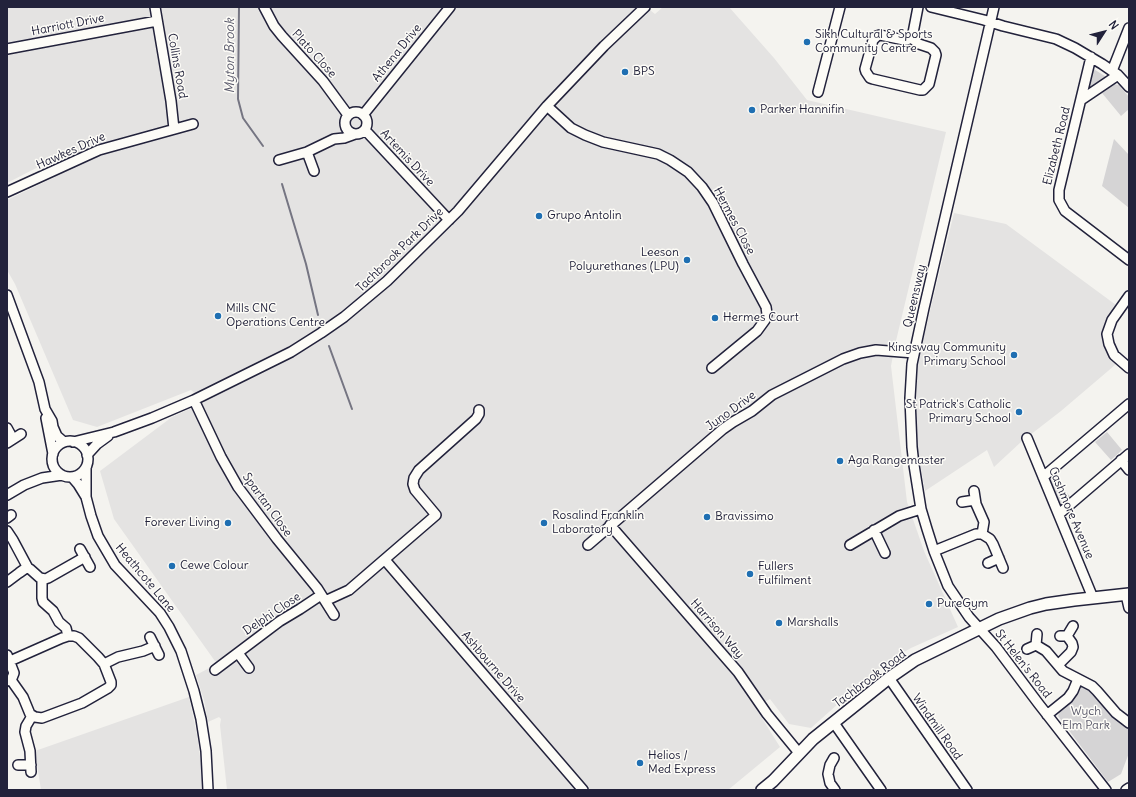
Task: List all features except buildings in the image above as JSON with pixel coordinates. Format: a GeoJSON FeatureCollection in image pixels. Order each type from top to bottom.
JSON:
{"type":"FeatureCollection","features":[{"type":"Feature","properties":{"kind":"main road","name":"Tachbrook Road"},"geometry":{"type":"LineString","coordinates":[[762,790],[813,739],[889,678],[915,660],[1001,618],[1044,604],[1128,595]]}},
{"type":"Feature","properties":{"kind":"street","name":"Collins Road"},"geometry":{"type":"LineString","coordinates":[[155,7],[171,101],[174,129]]}},
{"type":"Feature","properties":{"kind":"street","name":"Plato Close"},"geometry":{"type":"LineString","coordinates":[[264,7],[274,26],[323,81],[348,115]]}},
{"type":"Feature","properties":{"kind":"street","name":"Athena Drive"},"geometry":{"type":"LineString","coordinates":[[363,115],[450,7]]}},
{"type":"Feature","properties":{"kind":"street","name":"Tachbrook Park Drive"},"geometry":{"type":"LineString","coordinates":[[68,442],[114,432],[194,400],[285,355],[307,343],[333,325],[372,294],[449,220],[469,199],[547,106],[604,46],[645,7]]}},
{"type":"Feature","properties":{"kind":"street"},"geometry":{"type":"LineString","coordinates":[[818,92],[840,7]]}},
{"type":"Feature","properties":{"kind":"street"},"geometry":{"type":"LineString","coordinates":[[910,38],[918,44],[931,48],[936,55],[929,84],[923,90],[870,78],[866,72],[866,69],[874,38],[880,36],[907,40],[910,38],[913,33],[918,7]]}},
{"type":"Feature","properties":{"kind":"street"},"geometry":{"type":"LineString","coordinates":[[931,7],[1056,39],[1091,57],[1115,73],[1129,87]]}},
{"type":"Feature","properties":{"kind":"street","name":"Queensway"},"geometry":{"type":"LineString","coordinates":[[979,629],[948,586],[934,551],[921,509],[913,459],[910,398],[914,353],[994,7]]}},
{"type":"Feature","properties":{"kind":"street","name":"Harriott Drive"},"geometry":{"type":"LineString","coordinates":[[7,50],[157,21]]}},
{"type":"Feature","properties":{"kind":"street"},"geometry":{"type":"LineString","coordinates":[[1115,73],[1129,28]]}},
{"type":"Feature","properties":{"kind":"street","name":"Elizabeth Road"},"geometry":{"type":"LineString","coordinates":[[1091,57],[1059,190],[1059,200],[1065,211],[1129,260]]}},
{"type":"Feature","properties":{"kind":"street","name":"Elizabeth Road"},"geometry":{"type":"LineString","coordinates":[[1081,100],[1115,73]]}},
{"type":"Feature","properties":{"kind":"street","name":"Hermes Close"},"geometry":{"type":"LineString","coordinates":[[547,106],[571,128],[585,136],[603,142],[658,154],[670,160],[688,172],[702,187],[713,203],[766,307],[767,314],[765,320],[757,331],[712,368]]}},
{"type":"Feature","properties":{"kind":"street"},"geometry":{"type":"LineString","coordinates":[[279,160],[307,152],[334,139],[359,134],[365,130],[367,120],[363,115],[357,112],[348,115],[346,120],[346,126],[349,132],[355,134]]}},
{"type":"Feature","properties":{"kind":"street","name":"Hawkes Drive"},"geometry":{"type":"LineString","coordinates":[[7,192],[98,150],[193,124]]}},
{"type":"Feature","properties":{"kind":"street"},"geometry":{"type":"LineString","coordinates":[[334,139],[346,126]]}},
{"type":"Feature","properties":{"kind":"street","name":"Artemis Drive"},"geometry":{"type":"LineString","coordinates":[[365,130],[449,220]]}},
{"type":"Feature","properties":{"kind":"street"},"geometry":{"type":"LineString","coordinates":[[307,152],[314,172]]}},
{"type":"Feature","properties":{"kind":"street"},"geometry":{"type":"LineString","coordinates":[[7,295],[39,382],[53,454],[52,460],[57,471],[62,475]]}},
{"type":"Feature","properties":{"kind":"street"},"geometry":{"type":"LineString","coordinates":[[1129,296],[1112,320],[1108,334],[1109,344],[1114,355],[1129,368]]}},
{"type":"Feature","properties":{"kind":"street","name":"Juno Drive"},"geometry":{"type":"LineString","coordinates":[[588,545],[723,429],[752,411],[772,396],[843,359],[860,353],[876,350],[914,353]]}},
{"type":"Feature","properties":{"kind":"street","name":"Spartan Close"},"geometry":{"type":"LineString","coordinates":[[194,400],[238,487],[323,598],[334,615]]}},
{"type":"Feature","properties":{"kind":"street"},"geometry":{"type":"LineString","coordinates":[[1043,476],[1129,404]]}},
{"type":"Feature","properties":{"kind":"street"},"geometry":{"type":"LineString","coordinates":[[7,494],[17,488],[42,478],[62,475],[72,477],[79,474],[86,467],[88,461],[83,447],[77,443],[68,442],[58,436],[45,409]]}},
{"type":"Feature","properties":{"kind":"street","name":"Delphi Close"},"geometry":{"type":"LineString","coordinates":[[215,670],[280,621],[300,609],[323,598],[349,590],[436,515],[415,490],[413,481],[415,475],[476,419],[479,414],[479,410]]}},
{"type":"Feature","properties":{"kind":"street"},"geometry":{"type":"LineString","coordinates":[[7,428],[14,439]]}},
{"type":"Feature","properties":{"kind":"street","name":"Tachbrook Park Drive"},"geometry":{"type":"LineString","coordinates":[[87,455],[97,444],[114,432]]}},
{"type":"Feature","properties":{"kind":"street","name":"Cashmore Avenue"},"geometry":{"type":"LineString","coordinates":[[1027,438],[1093,598]]}},
{"type":"Feature","properties":{"kind":"street"},"geometry":{"type":"LineString","coordinates":[[53,454],[58,446],[68,442]]}},
{"type":"Feature","properties":{"kind":"street"},"geometry":{"type":"LineString","coordinates":[[1059,514],[1129,454]]}},
{"type":"Feature","properties":{"kind":"street"},"geometry":{"type":"LineString","coordinates":[[1121,460],[1129,470]]}},
{"type":"Feature","properties":{"kind":"street"},"geometry":{"type":"LineString","coordinates":[[42,478],[54,466]]}},
{"type":"Feature","properties":{"kind":"street","name":"Heathcote Lane"},"geometry":{"type":"LineString","coordinates":[[86,467],[86,497],[94,526],[105,549],[115,565],[160,613],[181,651],[201,719],[206,751],[208,790]]}},
{"type":"Feature","properties":{"kind":"street","name":"Heathcote Lane"},"geometry":{"type":"LineString","coordinates":[[72,477],[86,497]]}},
{"type":"Feature","properties":{"kind":"street"},"geometry":{"type":"LineString","coordinates":[[962,502],[974,496],[984,519],[982,534]]}},
{"type":"Feature","properties":{"kind":"street"},"geometry":{"type":"LineString","coordinates":[[850,546],[874,530],[903,514],[921,509]]}},
{"type":"Feature","properties":{"kind":"street","name":"Harrison Way"},"geometry":{"type":"LineString","coordinates":[[610,526],[738,672],[767,714],[799,753]]}},
{"type":"Feature","properties":{"kind":"street"},"geometry":{"type":"LineString","coordinates":[[874,530],[884,553]]}},
{"type":"Feature","properties":{"kind":"street"},"geometry":{"type":"LineString","coordinates":[[7,531],[28,568],[33,571],[37,577],[42,579],[48,578],[83,553],[90,567]]}},
{"type":"Feature","properties":{"kind":"street"},"geometry":{"type":"LineString","coordinates":[[934,551],[976,534],[982,534],[990,539],[1000,558],[1003,568]]}},
{"type":"Feature","properties":{"kind":"street"},"geometry":{"type":"LineString","coordinates":[[988,563],[1000,558]]}},
{"type":"Feature","properties":{"kind":"street","name":"Ashbourne Drive"},"geometry":{"type":"LineString","coordinates":[[385,560],[583,790]]}},
{"type":"Feature","properties":{"kind":"street"},"geometry":{"type":"LineString","coordinates":[[7,582],[22,570],[28,568]]}},
{"type":"Feature","properties":{"kind":"street"},"geometry":{"type":"LineString","coordinates":[[42,579],[43,602],[53,611],[59,622],[66,628],[68,636]]}},
{"type":"Feature","properties":{"kind":"street"},"geometry":{"type":"LineString","coordinates":[[1128,595],[1129,608]]}},
{"type":"Feature","properties":{"kind":"street"},"geometry":{"type":"LineString","coordinates":[[1058,665],[1072,650],[1072,643],[1064,636],[1073,626]]}},
{"type":"Feature","properties":{"kind":"street","name":"St Helen's Road"},"geometry":{"type":"LineString","coordinates":[[979,629],[996,647],[1106,790]]}},
{"type":"Feature","properties":{"kind":"street"},"geometry":{"type":"LineString","coordinates":[[1037,634],[1032,647],[1046,651],[1066,672],[1092,686],[1116,713],[1128,722]]}},
{"type":"Feature","properties":{"kind":"street"},"geometry":{"type":"LineString","coordinates":[[68,636],[74,636],[80,638],[104,664],[111,682],[110,687],[82,703],[45,717],[38,718],[32,716],[20,692],[9,680],[14,676],[14,673],[8,658],[68,636]]}},
{"type":"Feature","properties":{"kind":"street"},"geometry":{"type":"LineString","coordinates":[[150,637],[159,655]]}},
{"type":"Feature","properties":{"kind":"street"},"geometry":{"type":"LineString","coordinates":[[104,664],[118,657],[144,651],[155,646]]}},
{"type":"Feature","properties":{"kind":"street"},"geometry":{"type":"LineString","coordinates":[[238,653],[249,668]]}},
{"type":"Feature","properties":{"kind":"street","name":"Windmill Road"},"geometry":{"type":"LineString","coordinates":[[889,678],[967,790]]}},
{"type":"Feature","properties":{"kind":"street"},"geometry":{"type":"LineString","coordinates":[[1047,715],[1068,698],[1078,679]]}},
{"type":"Feature","properties":{"kind":"street"},"geometry":{"type":"LineString","coordinates":[[18,765],[31,769],[30,751],[25,732],[26,726],[32,716]]}},
{"type":"Feature","properties":{"kind":"street"},"geometry":{"type":"LineString","coordinates":[[834,723],[878,789]]}},
{"type":"Feature","properties":{"kind":"street"},"geometry":{"type":"LineString","coordinates":[[834,758],[830,765],[828,774],[830,783],[835,790]]}},
{"type":"Feature","properties":{"kind":"street"},"geometry":{"type":"LineString","coordinates":[[818,773],[828,774]]}},
{"type":"Feature","properties":{"kind":"shaded area"},"geometry":{"type":"Polygon","coordinates":[[[7,7],[646,7],[655,14],[663,7],[729,7],[774,58],[807,100],[946,132],[891,366],[907,502],[924,551],[958,627],[911,648],[897,656],[866,679],[811,728],[789,724],[770,699],[755,707],[780,747],[728,790],[227,790],[220,725],[221,719],[219,717],[208,722],[204,700],[196,675],[217,664],[114,519],[100,471],[172,417],[205,402],[191,390],[97,427],[73,420],[15,284],[7,270],[7,200],[55,177],[48,162],[7,183],[7,7]]]}},
{"type":"Feature","properties":{"kind":"shaded area","name":"Kingsway Community Primary School"},"geometry":{"type":"Polygon","coordinates":[[[954,213],[1006,224],[1116,305],[1110,313],[1102,334],[1106,352],[1116,364],[1061,411],[1021,442],[994,467],[987,450],[925,491],[918,451],[916,421],[917,370],[954,213]]]}},
{"type":"Feature","properties":{"kind":"shaded area"},"geometry":{"type":"Polygon","coordinates":[[[189,697],[197,735],[203,790],[41,790],[35,751],[189,697]]]}},
{"type":"Feature","properties":{"kind":"green space"},"geometry":{"type":"Polygon","coordinates":[[[1092,68],[1108,78],[1090,91],[1087,90],[1092,68]]]}},
{"type":"Feature","properties":{"kind":"green space"},"geometry":{"type":"Polygon","coordinates":[[[1113,84],[1119,85],[1129,97],[1129,109],[1121,116],[1102,93],[1113,84]]]}},
{"type":"Feature","properties":{"kind":"green space"},"geometry":{"type":"Polygon","coordinates":[[[1114,139],[1129,155],[1129,208],[1102,186],[1114,139]]]}},
{"type":"Feature","properties":{"kind":"green space"},"geometry":{"type":"Polygon","coordinates":[[[1107,432],[1122,450],[1111,460],[1095,442],[1107,432]]]}},
{"type":"Feature","properties":{"kind":"green space"},"geometry":{"type":"Polygon","coordinates":[[[1051,474],[1073,500],[1061,508],[1049,481],[1051,474]]]}},
{"type":"Feature","properties":{"kind":"green space","name":"Wych Elm Park"},"geometry":{"type":"Polygon","coordinates":[[[1082,687],[1093,693],[1114,718],[1129,729],[1129,753],[1121,774],[1108,782],[1058,716],[1060,711],[1072,702],[1082,687]]]}},
{"type":"Feature","properties":{"kind":"waterway","name":"Myton Brook"},"geometry":{"type":"LineString","coordinates":[[239,7],[238,99],[243,118],[263,146]]}},
{"type":"Feature","properties":{"kind":"waterway","name":"Myton Brook"},"geometry":{"type":"LineString","coordinates":[[282,184],[306,264],[318,315]]}},
{"type":"Feature","properties":{"kind":"waterway","name":"Myton Brook"},"geometry":{"type":"LineString","coordinates":[[329,346],[352,409]]}},
{"type":"Feature","properties":{"kind":"place","name":"Sikh Cultural & Sports Community Centre"},"geometry":{"type":"Point","coordinates":[807,42]}},
{"type":"Feature","properties":{"kind":"place","name":"BPS"},"geometry":{"type":"Point","coordinates":[625,72]}},
{"type":"Feature","properties":{"kind":"place","name":"Parker Hannifin"},"geometry":{"type":"Point","coordinates":[752,110]}},
{"type":"Feature","properties":{"kind":"place","name":"Grupo Antolin"},"geometry":{"type":"Point","coordinates":[539,216]}},
{"type":"Feature","properties":{"kind":"place","name":"Leeson Polyurethanes (LPU)"},"geometry":{"type":"Point","coordinates":[687,260]}},
{"type":"Feature","properties":{"kind":"place","name":"Mills CNC Operations Centre"},"geometry":{"type":"Point","coordinates":[218,316]}},
{"type":"Feature","properties":{"kind":"place","name":"Hermes Court"},"geometry":{"type":"Point","coordinates":[715,318]}},
{"type":"Feature","properties":{"kind":"place","name":"Kingsway Community Primary School"},"geometry":{"type":"Point","coordinates":[1014,355]}},
{"type":"Feature","properties":{"kind":"place","name":"St Patrick's Catholic Primary School"},"geometry":{"type":"Point","coordinates":[1019,412]}},
{"type":"Feature","properties":{"kind":"place","name":"Aga Rangemaster"},"geometry":{"type":"Point","coordinates":[840,461]}},
{"type":"Feature","properties":{"kind":"place","name":"Bravissimo"},"geometry":{"type":"Point","coordinates":[707,517]}},
{"type":"Feature","properties":{"kind":"place","name":"Forever Living"},"geometry":{"type":"Point","coordinates":[228,523]}},
{"type":"Feature","properties":{"kind":"place","name":"Rosalind Franklin Laboratory"},"geometry":{"type":"Point","coordinates":[544,523]}},
{"type":"Feature","properties":{"kind":"place","name":"Cewe Colour"},"geometry":{"type":"Point","coordinates":[172,566]}},
{"type":"Feature","properties":{"kind":"place","name":"Fullers Fulfilment"},"geometry":{"type":"Point","coordinates":[750,574]}},
{"type":"Feature","properties":{"kind":"place","name":"PureGym"},"geometry":{"type":"Point","coordinates":[929,604]}},
{"type":"Feature","properties":{"kind":"place","name":"Marshalls"},"geometry":{"type":"Point","coordinates":[779,623]}},
{"type":"Feature","properties":{"kind":"place","name":"Helios / Med Express"},"geometry":{"type":"Point","coordinates":[640,763]}}]}
